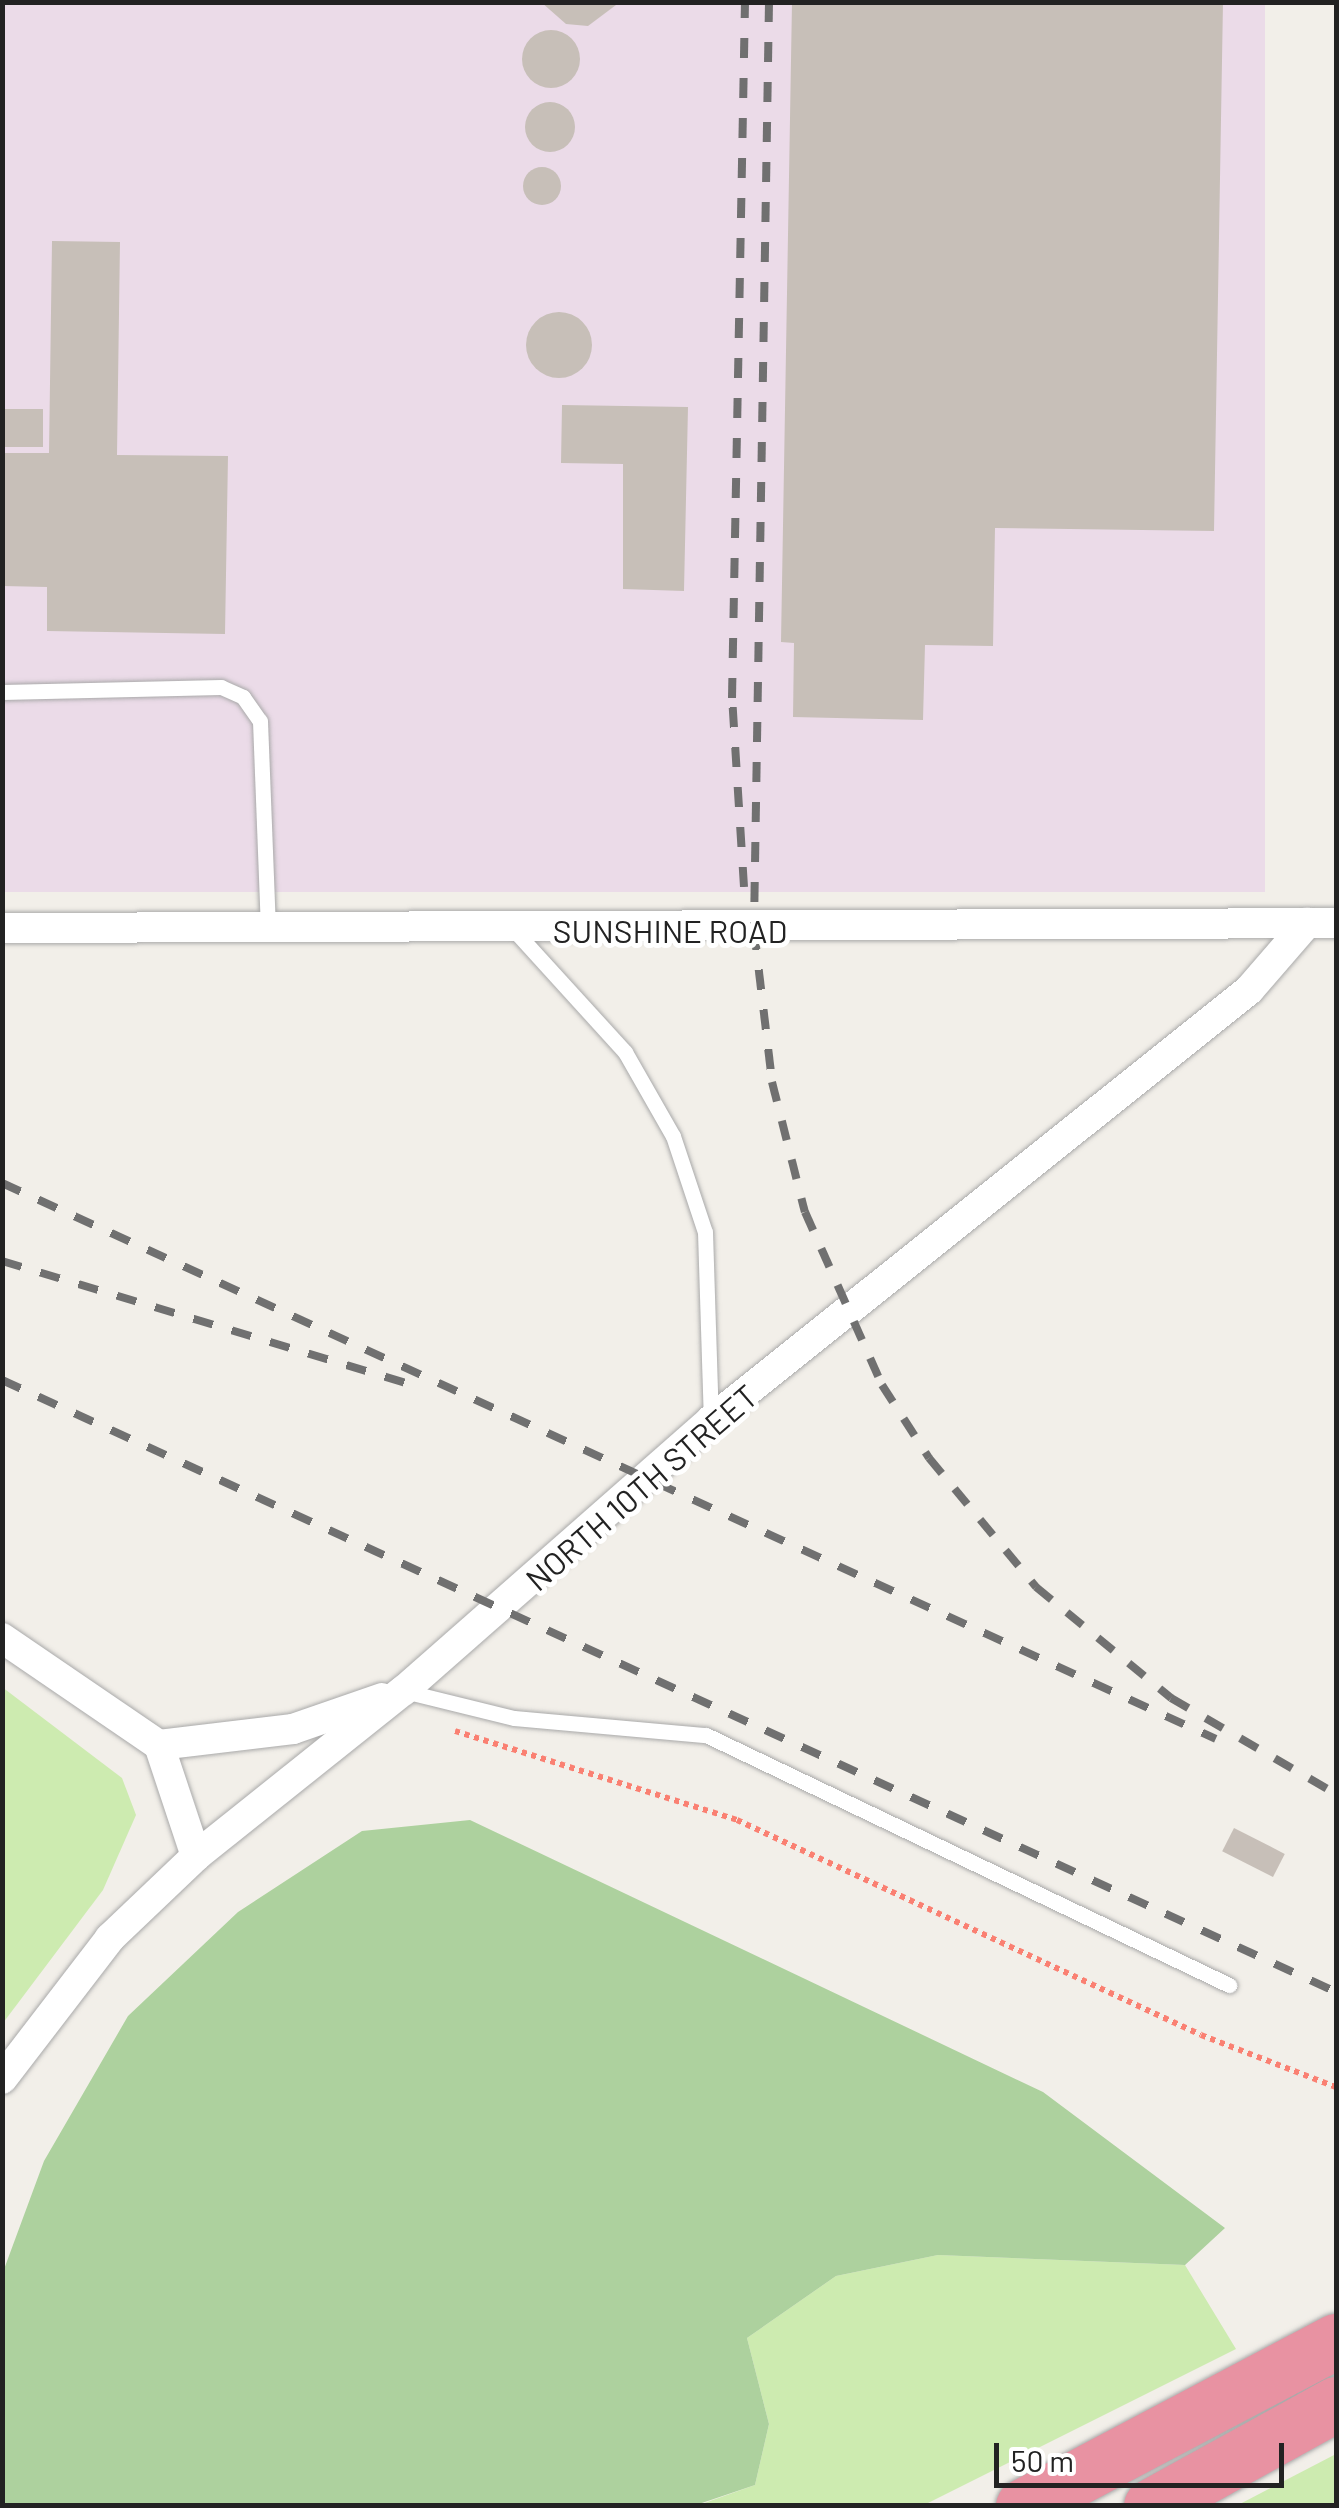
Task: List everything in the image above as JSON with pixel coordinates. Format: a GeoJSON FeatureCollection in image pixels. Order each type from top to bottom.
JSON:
{"type":"FeatureCollection","features":[{"type":"Feature","properties":{"kind":"highway"},"geometry":{"type":"LineString","coordinates":[[1024,2506],[1336,2341]]}},
{"type":"Feature","properties":{"kind":"highway"},"geometry":{"type":"LineString","coordinates":[[1151,2506],[1336,2404]]}},
{"type":"Feature","properties":{"kind":"street","name":"SUNSHINE ROAD"},"geometry":{"type":"LineString","coordinates":[[2,928],[514,930],[1322,923]]}},
{"type":"Feature","properties":{"kind":"street","name":"NORTH 10TH STREET"},"geometry":{"type":"LineString","coordinates":[[2,2079],[110,1938],[196,1856],[404,1691],[711,1420],[1249,990],[1322,923]]}},
{"type":"Feature","properties":{"kind":"street"},"geometry":{"type":"LineString","coordinates":[[2,1638],[159,1745],[196,1856]]}},
{"type":"Feature","properties":{"kind":"street"},"geometry":{"type":"LineString","coordinates":[[159,1745],[292,1729],[404,1691]]}},
{"type":"Feature","properties":{"kind":"lane"},"geometry":{"type":"LineString","coordinates":[[2,692],[221,687],[243,697],[260,722],[268,929]]}},
{"type":"Feature","properties":{"kind":"lane"},"geometry":{"type":"LineString","coordinates":[[514,930],[625,1052],[673,1136],[705,1232],[711,1420]]}},
{"type":"Feature","properties":{"kind":"lane"},"geometry":{"type":"LineString","coordinates":[[404,1691],[514,1718],[706,1735],[1228,1985]]}},
{"type":"Feature","properties":{"kind":"path"},"geometry":{"type":"LineString","coordinates":[[404,1691],[468,1742],[738,1820],[1202,2035],[1336,2087]]}},
{"type":"Feature","properties":{"kind":"shaded area"},"geometry":{"type":"Polygon","coordinates":[[[3,3],[1265,3],[1265,892],[3,892],[3,3]]]}},
{"type":"Feature","properties":{"kind":"green space"},"geometry":{"type":"Polygon","coordinates":[[[2,1687],[122,1778],[136,1815],[103,1890],[3,2023],[2,1687]]]}},
{"type":"Feature","properties":{"kind":"green space"},"geometry":{"type":"Polygon","coordinates":[[[470,1820],[1043,2092],[1225,2228],[1185,2265],[938,2255],[836,2276],[747,2338],[769,2424],[755,2485],[696,2505],[3,2505],[3,2272],[44,2161],[128,2016],[238,1912],[362,1831],[470,1820]]]}},
{"type":"Feature","properties":{"kind":"green space"},"geometry":{"type":"Polygon","coordinates":[[[938,2255],[1185,2265],[1236,2349],[924,2505],[696,2506],[755,2485],[769,2424],[747,2338],[836,2276],[938,2255]]]}},
{"type":"Feature","properties":{"kind":"green space"},"geometry":{"type":"Polygon","coordinates":[[[1336,2454],[1336,2505],[1238,2505],[1336,2454]]]}},
{"type":"Feature","properties":{"kind":"building"},"geometry":{"type":"Polygon","coordinates":[[[541,2],[620,2],[588,26],[566,24],[541,2]]]}},
{"type":"Feature","properties":{"kind":"building"},"geometry":{"type":"Polygon","coordinates":[[[792,2],[1223,2],[1214,531],[995,528],[993,646],[925,645],[923,720],[793,717],[794,643],[781,642],[792,2]]]}},
{"type":"Feature","properties":{"kind":"building"},"geometry":{"type":"Polygon","coordinates":[[[551,30],[572,38],[580,59],[572,80],[551,88],[530,80],[522,59],[530,38],[551,30]]]}},
{"type":"Feature","properties":{"kind":"building"},"geometry":{"type":"Polygon","coordinates":[[[550,102],[567,110],[575,127],[567,144],[550,152],[533,144],[525,127],[533,110],[550,102]]]}},
{"type":"Feature","properties":{"kind":"building"},"geometry":{"type":"Polygon","coordinates":[[[542,167],[555,173],[561,186],[555,199],[542,205],[529,199],[523,186],[529,173],[542,167]]]}},
{"type":"Feature","properties":{"kind":"building"},"geometry":{"type":"Polygon","coordinates":[[[52,241],[120,242],[117,455],[228,456],[225,634],[47,631],[47,587],[3,586],[3,453],[49,453],[52,241]]]}},
{"type":"Feature","properties":{"kind":"building"},"geometry":{"type":"Polygon","coordinates":[[[559,312],[583,321],[592,345],[583,369],[559,378],[535,369],[526,345],[535,321],[559,312]]]}},
{"type":"Feature","properties":{"kind":"building"},"geometry":{"type":"Polygon","coordinates":[[[562,405],[688,407],[684,591],[623,589],[623,464],[561,463],[562,405]]]}},
{"type":"Feature","properties":{"kind":"building"},"geometry":{"type":"Polygon","coordinates":[[[2,409],[43,409],[43,447],[2,447],[2,409]]]}},
{"type":"Feature","properties":{"kind":"building"},"geometry":{"type":"Polygon","coordinates":[[[1234,1828],[1285,1854],[1273,1877],[1222,1851],[1234,1828]]]}},
{"type":"Feature","properties":{"kind":"railway"},"geometry":{"type":"LineString","coordinates":[[744,887],[732,698],[745,2]]}},
{"type":"Feature","properties":{"kind":"railway"},"geometry":{"type":"LineString","coordinates":[[769,2],[754,930],[772,1082],[805,1212],[882,1385],[929,1458],[1036,1587],[1171,1698],[1336,1794]]}},
{"type":"Feature","properties":{"kind":"railway"},"geometry":{"type":"LineString","coordinates":[[2,1183],[1216,1739]]}},
{"type":"Feature","properties":{"kind":"railway"},"geometry":{"type":"LineString","coordinates":[[2,1261],[420,1387]]}},
{"type":"Feature","properties":{"kind":"railway"},"geometry":{"type":"LineString","coordinates":[[2,1380],[1336,1992]]}}]}
